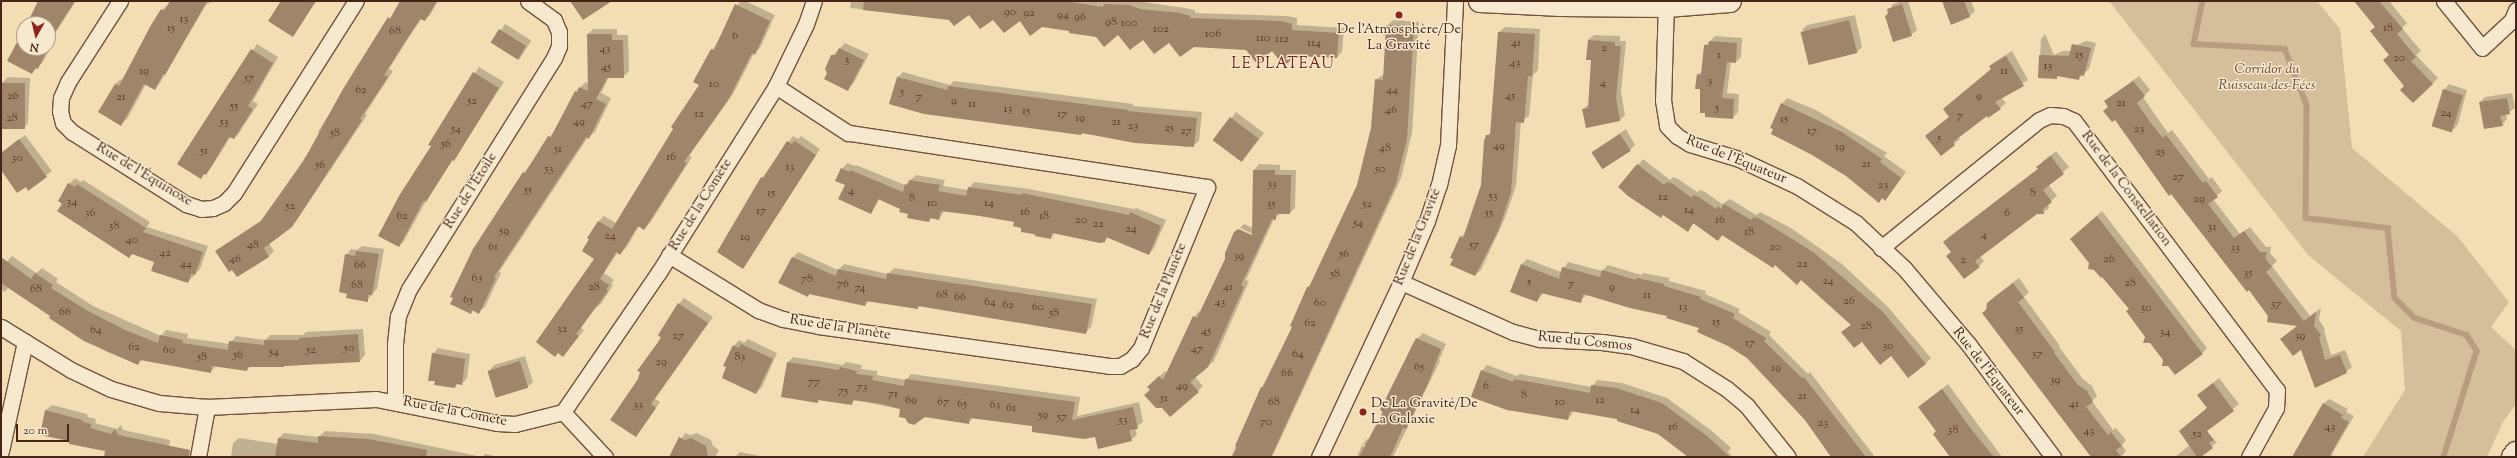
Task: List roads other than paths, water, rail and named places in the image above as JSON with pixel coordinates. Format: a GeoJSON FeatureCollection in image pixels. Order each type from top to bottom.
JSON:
{"type":"FeatureCollection","features":[{"type":"Feature","properties":{"kind":"street","name":"Rue de l'Équinoxe"},"geometry":{"type":"LineString","coordinates":[[120,1],[68,82],[61,98],[60,111],[63,123],[72,132],[186,204],[201,209],[213,208],[224,203],[234,193],[356,1]]}},
{"type":"Feature","properties":{"kind":"street","name":"Rue de l'Étoile"},"geometry":{"type":"LineString","coordinates":[[395,401],[395,344],[398,316],[409,290],[554,58],[559,46],[559,32],[554,20],[528,1]]}},
{"type":"Feature","properties":{"kind":"street","name":"Rue de la Comète"},"geometry":{"type":"LineString","coordinates":[[1,327],[71,370],[111,389],[159,403],[207,407],[376,399],[395,401],[497,423],[529,421],[563,412],[669,255],[776,86],[806,24],[814,1]]}},
{"type":"Feature","properties":{"kind":"street","name":"Rue de la Gravité"},"geometry":{"type":"LineString","coordinates":[[1319,457],[1400,282],[1427,220],[1439,185],[1448,145],[1455,1]]}},
{"type":"Feature","properties":{"kind":"street"},"geometry":{"type":"LineString","coordinates":[[1480,1],[1561,5],[1666,4],[1730,1]]}},
{"type":"Feature","properties":{"kind":"street"},"geometry":{"type":"LineString","coordinates":[[2444,1],[2482,48],[2512,20],[2516,10]]}},
{"type":"Feature","properties":{"kind":"street","name":"Rue de l'Équateur"},"geometry":{"type":"LineString","coordinates":[[1666,4],[1662,100],[1667,126],[1677,136],[1690,144],[1739,159],[1771,173],[1828,204],[1856,223],[1904,268],[1968,345],[2053,457]]}},
{"type":"Feature","properties":{"kind":"street","name":"Rue de la Planète"},"geometry":{"type":"LineString","coordinates":[[669,255],[758,310],[783,319],[818,326],[1110,366],[1120,366],[1132,359],[1141,348],[1207,188],[848,133],[776,86]]}},
{"type":"Feature","properties":{"kind":"street","name":"Rue de la Constellation"},"geometry":{"type":"LineString","coordinates":[[1881,248],[2039,120],[2050,115],[2063,116],[2074,121],[2276,390],[2276,408],[2249,457]]}},
{"type":"Feature","properties":{"kind":"street","name":"Rue du Cosmos"},"geometry":{"type":"LineString","coordinates":[[1400,282],[1513,332],[1540,339],[1602,342],[1631,346],[1683,361],[1709,376],[1747,406],[1788,457]]}},
{"type":"Feature","properties":{"kind":"street"},"geometry":{"type":"LineString","coordinates":[[1,451],[24,342]]}},
{"type":"Feature","properties":{"kind":"street"},"geometry":{"type":"LineString","coordinates":[[198,457],[207,407]]}},
{"type":"Feature","properties":{"kind":"street"},"geometry":{"type":"LineString","coordinates":[[563,412],[605,457]]}},
{"type":"Feature","properties":{"kind":"street"},"geometry":{"type":"LineString","coordinates":[[2513,457],[2516,453]]}},
{"type":"Feature","properties":{"kind":"waterway"},"geometry":{"type":"LineString","coordinates":[[2203,1],[2194,44],[2285,49],[2307,105],[2306,218],[2388,228],[2395,298],[2415,318],[2467,335],[2477,351],[2444,457]]}},
{"type":"Feature","properties":{"kind":"place","name":"De l'Atmosphère/De La Gravité"},"geometry":{"type":"Point","coordinates":[1399,15]}},
{"type":"Feature","properties":{"kind":"place","name":"De La Gravité/De La Galaxie"},"geometry":{"type":"Point","coordinates":[1363,412]}},
{"type":"Feature","properties":{"kind":"district","name":"LE PLATEAU"},"geometry":{"type":"Point","coordinates":[1283,65]}},
{"type":"Feature","properties":{"kind":"park label","name":"Corridor du Ruisseau-des-Fées"},"geometry":{"type":"Point","coordinates":[2267,78]}}]}
